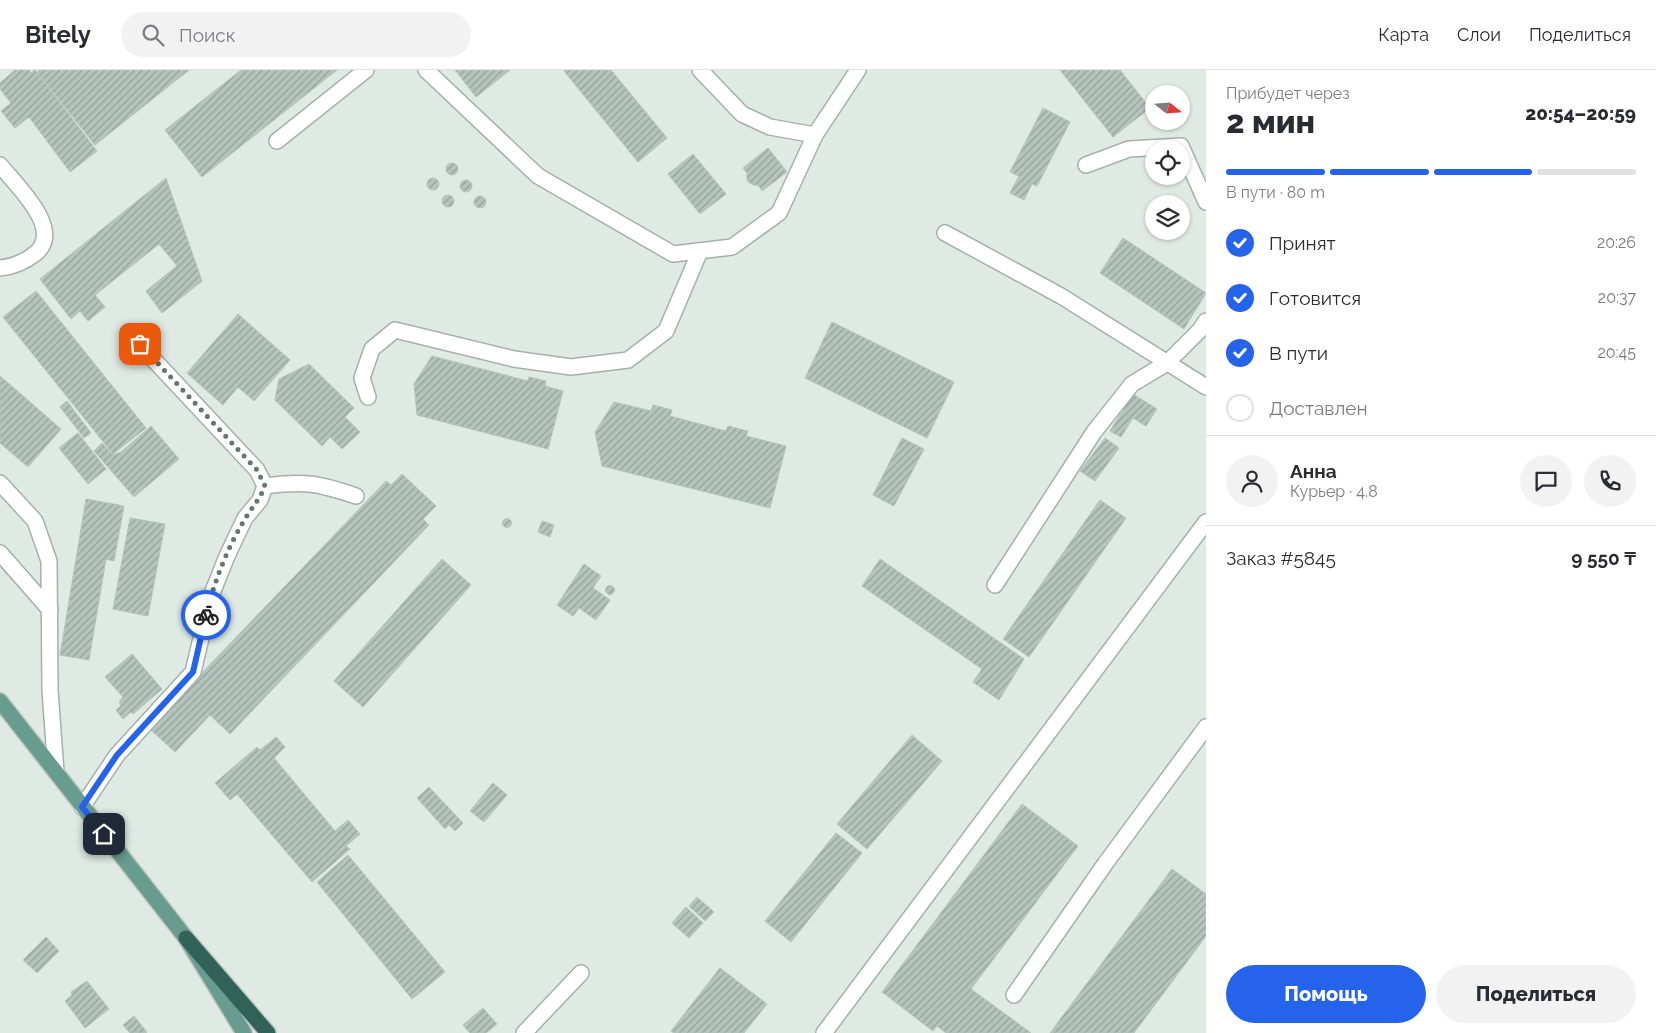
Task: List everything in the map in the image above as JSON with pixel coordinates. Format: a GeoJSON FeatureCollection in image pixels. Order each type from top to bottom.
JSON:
{"type":"FeatureCollection","features":[{"type":"Feature","properties":{"kind":"highway"},"geometry":{"type":"LineString","coordinates":[[186,938],[268,1033]]}},
{"type":"Feature","properties":{"kind":"main road"},"geometry":{"type":"LineString","coordinates":[[0,701],[186,938],[244,1033]]}},
{"type":"Feature","properties":{"kind":"street"},"geometry":{"type":"LineString","coordinates":[[276,141],[366,70]]}},
{"type":"Feature","properties":{"kind":"street"},"geometry":{"type":"LineString","coordinates":[[426,70],[538,176],[673,254],[732,247],[779,213],[815,135],[858,70]]}},
{"type":"Feature","properties":{"kind":"street"},"geometry":{"type":"LineString","coordinates":[[700,70],[742,114],[770,127],[815,135]]}},
{"type":"Feature","properties":{"kind":"street"},"geometry":{"type":"LineString","coordinates":[[1086,165],[1129,149],[1181,146],[1206,202]]}},
{"type":"Feature","properties":{"kind":"street"},"geometry":{"type":"LineString","coordinates":[[0,165],[32,204],[44,226],[46,236],[39,250],[29,259],[0,268]]}},
{"type":"Feature","properties":{"kind":"street"},"geometry":{"type":"LineString","coordinates":[[945,233],[1061,296],[1206,387]]}},
{"type":"Feature","properties":{"kind":"street"},"geometry":{"type":"LineString","coordinates":[[368,397],[362,378],[372,349],[395,330],[514,359],[571,367],[628,360],[666,331],[700,251]]}},
{"type":"Feature","properties":{"kind":"street"},"geometry":{"type":"LineString","coordinates":[[995,585],[1110,412],[1132,384],[1166,363],[1200,330],[1206,321]]}},
{"type":"Feature","properties":{"kind":"street"},"geometry":{"type":"LineString","coordinates":[[82,807],[117,755],[193,672],[211,596],[226,556],[245,518],[260,500],[265,486],[257,470],[140,344]]}},
{"type":"Feature","properties":{"kind":"street"},"geometry":{"type":"LineString","coordinates":[[265,486],[299,482],[326,485],[356,496]]}},
{"type":"Feature","properties":{"kind":"street"},"geometry":{"type":"LineString","coordinates":[[0,483],[35,521],[49,561],[50,690],[56,772]]}},
{"type":"Feature","properties":{"kind":"street"},"geometry":{"type":"LineString","coordinates":[[824,1033],[1205,527]]}},
{"type":"Feature","properties":{"kind":"street"},"geometry":{"type":"LineString","coordinates":[[0,553],[50,610]]}},
{"type":"Feature","properties":{"kind":"street"},"geometry":{"type":"LineString","coordinates":[[1014,995],[1106,864],[1206,727]]}},
{"type":"Feature","properties":{"kind":"street"},"geometry":{"type":"LineString","coordinates":[[524,1033],[581,973]]}},
{"type":"Feature","properties":{"kind":"building"},"geometry":{"type":"Polygon","coordinates":[[[15,70],[29,70],[31,73],[35,70],[97,151],[70,172],[29,117],[15,128],[1,111],[11,103],[0,89],[0,83],[15,70]]]}},
{"type":"Feature","properties":{"kind":"building"},"geometry":{"type":"Polygon","coordinates":[[[40,70],[189,70],[95,145],[37,72],[40,70]]]}},
{"type":"Feature","properties":{"kind":"building"},"geometry":{"type":"Polygon","coordinates":[[[241,70],[337,70],[202,177],[165,130],[241,70]]]}},
{"type":"Feature","properties":{"kind":"building"},"geometry":{"type":"Polygon","coordinates":[[[455,70],[510,70],[476,97],[455,70]]]}},
{"type":"Feature","properties":{"kind":"building"},"geometry":{"type":"Polygon","coordinates":[[[565,70],[611,70],[667,138],[638,162],[565,70]]]}},
{"type":"Feature","properties":{"kind":"building"},"geometry":{"type":"Polygon","coordinates":[[[1060,70],[1120,70],[1145,102],[1145,112],[1113,137],[1060,70]]]}},
{"type":"Feature","properties":{"kind":"building"},"geometry":{"type":"Polygon","coordinates":[[[1043,108],[1070,122],[1037,186],[1032,184],[1024,200],[1010,193],[1019,176],[1010,172],[1043,108]]]}},
{"type":"Feature","properties":{"kind":"building"},"geometry":{"type":"Polygon","coordinates":[[[768,148],[787,172],[762,191],[758,185],[753,185],[747,181],[747,173],[743,168],[768,148]]]}},
{"type":"Feature","properties":{"kind":"building"},"geometry":{"type":"Polygon","coordinates":[[[693,154],[726,194],[700,214],[668,174],[693,154]]]}},
{"type":"Feature","properties":{"kind":"building"},"geometry":{"type":"Polygon","coordinates":[[[450,163],[454,163],[458,169],[454,175],[450,175],[446,171],[446,167],[450,163]]]}},
{"type":"Feature","properties":{"kind":"building"},"geometry":{"type":"Polygon","coordinates":[[[166,178],[202,281],[162,313],[146,291],[177,266],[159,244],[95,295],[105,307],[88,321],[80,311],[71,319],[40,279],[166,178]]]}},
{"type":"Feature","properties":{"kind":"building"},"geometry":{"type":"Polygon","coordinates":[[[431,178],[435,178],[439,184],[435,190],[431,190],[427,186],[427,182],[431,178]]]}},
{"type":"Feature","properties":{"kind":"building"},"geometry":{"type":"Polygon","coordinates":[[[464,180],[468,180],[472,186],[468,192],[464,192],[460,188],[460,184],[464,180]]]}},
{"type":"Feature","properties":{"kind":"building"},"geometry":{"type":"Polygon","coordinates":[[[446,195],[450,195],[454,201],[450,207],[446,207],[442,203],[442,199],[446,195]]]}},
{"type":"Feature","properties":{"kind":"building"},"geometry":{"type":"Polygon","coordinates":[[[478,196],[482,196],[486,202],[482,208],[478,208],[474,204],[474,200],[478,196]]]}},
{"type":"Feature","properties":{"kind":"building"},"geometry":{"type":"Polygon","coordinates":[[[1123,238],[1206,293],[1184,329],[1100,273],[1123,238]]]}},
{"type":"Feature","properties":{"kind":"building"},"geometry":{"type":"Polygon","coordinates":[[[36,291],[146,428],[113,454],[3,317],[36,291]]]}},
{"type":"Feature","properties":{"kind":"building"},"geometry":{"type":"Polygon","coordinates":[[[238,314],[290,360],[254,401],[238,387],[223,405],[187,373],[238,314]]]}},
{"type":"Feature","properties":{"kind":"building"},"geometry":{"type":"Polygon","coordinates":[[[832,322],[954,382],[927,438],[805,378],[832,322]]]}},
{"type":"Feature","properties":{"kind":"building"},"geometry":{"type":"Polygon","coordinates":[[[432,356],[528,381],[529,377],[546,381],[545,386],[563,391],[548,449],[417,415],[414,384],[432,356]]]}},
{"type":"Feature","properties":{"kind":"building"},"geometry":{"type":"Polygon","coordinates":[[[309,364],[354,408],[345,417],[360,432],[342,449],[330,437],[322,446],[275,400],[279,379],[309,364]]]}},
{"type":"Feature","properties":{"kind":"building"},"geometry":{"type":"Polygon","coordinates":[[[0,376],[61,429],[28,467],[0,443],[0,376]]]}},
{"type":"Feature","properties":{"kind":"building"},"geometry":{"type":"Polygon","coordinates":[[[1133,394],[1157,409],[1146,426],[1133,418],[1121,437],[1110,431],[1133,394]]]}},
{"type":"Feature","properties":{"kind":"building"},"geometry":{"type":"Polygon","coordinates":[[[67,401],[91,433],[84,438],[60,407],[67,401]]]}},
{"type":"Feature","properties":{"kind":"building"},"geometry":{"type":"Polygon","coordinates":[[[614,402],[651,411],[653,405],[672,410],[670,416],[726,431],[728,426],[748,431],[746,436],[786,446],[770,508],[602,466],[595,432],[614,402]]]}},
{"type":"Feature","properties":{"kind":"building"},"geometry":{"type":"Polygon","coordinates":[[[151,426],[179,459],[134,497],[94,451],[102,443],[113,455],[121,452],[151,426]]]}},
{"type":"Feature","properties":{"kind":"building"},"geometry":{"type":"Polygon","coordinates":[[[78,433],[106,469],[88,484],[59,448],[78,433]]]}},
{"type":"Feature","properties":{"kind":"building"},"geometry":{"type":"Polygon","coordinates":[[[902,438],[924,449],[894,506],[873,495],[902,438]]]}},
{"type":"Feature","properties":{"kind":"building"},"geometry":{"type":"Polygon","coordinates":[[[1105,438],[1119,448],[1095,481],[1080,471],[1105,438]]]}},
{"type":"Feature","properties":{"kind":"building"},"geometry":{"type":"Polygon","coordinates":[[[402,474],[436,506],[423,519],[429,525],[230,734],[210,715],[175,752],[149,728],[386,481],[391,485],[402,474]]]}},
{"type":"Feature","properties":{"kind":"building"},"geometry":{"type":"Polygon","coordinates":[[[86,499],[124,506],[114,561],[106,559],[89,660],[60,655],[86,499]]]}},
{"type":"Feature","properties":{"kind":"building"},"geometry":{"type":"Polygon","coordinates":[[[1100,500],[1126,518],[1029,657],[1003,639],[1100,500]]]}},
{"type":"Feature","properties":{"kind":"building"},"geometry":{"type":"Polygon","coordinates":[[[130,518],[165,524],[148,616],[113,609],[130,518]]]}},
{"type":"Feature","properties":{"kind":"building"},"geometry":{"type":"Polygon","coordinates":[[[507,518],[512,523],[507,528],[502,523],[507,518]]]}},
{"type":"Feature","properties":{"kind":"building"},"geometry":{"type":"Polygon","coordinates":[[[542,521],[554,525],[550,537],[538,532],[542,521]]]}},
{"type":"Feature","properties":{"kind":"building"},"geometry":{"type":"Polygon","coordinates":[[[442,559],[471,585],[363,707],[334,681],[442,559]]]}},
{"type":"Feature","properties":{"kind":"building"},"geometry":{"type":"Polygon","coordinates":[[[880,559],[1024,659],[999,700],[973,682],[982,669],[862,586],[880,559]]]}},
{"type":"Feature","properties":{"kind":"building"},"geometry":{"type":"Polygon","coordinates":[[[584,564],[601,576],[593,588],[610,600],[596,620],[579,608],[573,616],[557,605],[584,564]]]}},
{"type":"Feature","properties":{"kind":"building"},"geometry":{"type":"Polygon","coordinates":[[[610,585],[615,590],[610,595],[605,590],[610,585]]]}},
{"type":"Feature","properties":{"kind":"building"},"geometry":{"type":"Polygon","coordinates":[[[132,654],[162,689],[133,714],[131,712],[123,719],[116,710],[121,706],[119,702],[123,697],[105,677],[132,654]]]}},
{"type":"Feature","properties":{"kind":"building"},"geometry":{"type":"Polygon","coordinates":[[[912,735],[942,761],[867,849],[837,824],[912,735]]]}},
{"type":"Feature","properties":{"kind":"building"},"geometry":{"type":"Polygon","coordinates":[[[276,737],[285,747],[274,758],[335,831],[348,820],[360,834],[346,846],[350,849],[312,882],[237,794],[230,800],[215,783],[257,747],[260,750],[276,737]]]}},
{"type":"Feature","properties":{"kind":"building"},"geometry":{"type":"Polygon","coordinates":[[[493,783],[507,795],[484,822],[470,811],[493,783]]]}},
{"type":"Feature","properties":{"kind":"building"},"geometry":{"type":"Polygon","coordinates":[[[429,787],[463,823],[455,831],[449,825],[445,829],[417,798],[429,787]]]}},
{"type":"Feature","properties":{"kind":"building"},"geometry":{"type":"Polygon","coordinates":[[[1022,804],[1078,846],[971,989],[1031,1033],[946,1033],[937,1026],[933,1031],[882,992],[1022,804]]]}},
{"type":"Feature","properties":{"kind":"building"},"geometry":{"type":"Polygon","coordinates":[[[836,833],[862,853],[791,942],[765,921],[836,833]]]}},
{"type":"Feature","properties":{"kind":"building"},"geometry":{"type":"Polygon","coordinates":[[[348,855],[445,972],[412,999],[317,882],[348,855]]]}},
{"type":"Feature","properties":{"kind":"building"},"geometry":{"type":"Polygon","coordinates":[[[1172,869],[1206,894],[1206,936],[1134,1033],[1050,1033],[1172,869]]]}},
{"type":"Feature","properties":{"kind":"building"},"geometry":{"type":"Polygon","coordinates":[[[697,897],[714,912],[705,921],[689,906],[697,897]]]}},
{"type":"Feature","properties":{"kind":"building"},"geometry":{"type":"Polygon","coordinates":[[[686,907],[703,923],[689,938],[672,923],[686,907]]]}},
{"type":"Feature","properties":{"kind":"building"},"geometry":{"type":"Polygon","coordinates":[[[46,937],[59,951],[37,973],[23,960],[46,937]]]}},
{"type":"Feature","properties":{"kind":"building"},"geometry":{"type":"Polygon","coordinates":[[[720,968],[767,1004],[744,1033],[674,1033],[671,1031],[720,968]]]}},
{"type":"Feature","properties":{"kind":"building"},"geometry":{"type":"Polygon","coordinates":[[[87,981],[109,1009],[85,1028],[65,1001],[72,995],[71,992],[87,981]]]}},
{"type":"Feature","properties":{"kind":"building"},"geometry":{"type":"Polygon","coordinates":[[[483,1008],[497,1024],[486,1033],[470,1033],[463,1025],[483,1008]]]}},
{"type":"Feature","properties":{"kind":"building"},"geometry":{"type":"Polygon","coordinates":[[[134,1016],[147,1032],[130,1033],[123,1025],[134,1016]]]}},
{"type":"Feature","properties":{"kind":"way so far"},"geometry":{"type":"LineString","coordinates":[[140,344],[257,470],[265,486],[260,500],[245,518],[226,556],[206,615]]}},
{"type":"Feature","properties":{"kind":"route"},"geometry":{"type":"LineString","coordinates":[[104,834],[82,807],[117,755],[193,672],[206,615]]}}]}
